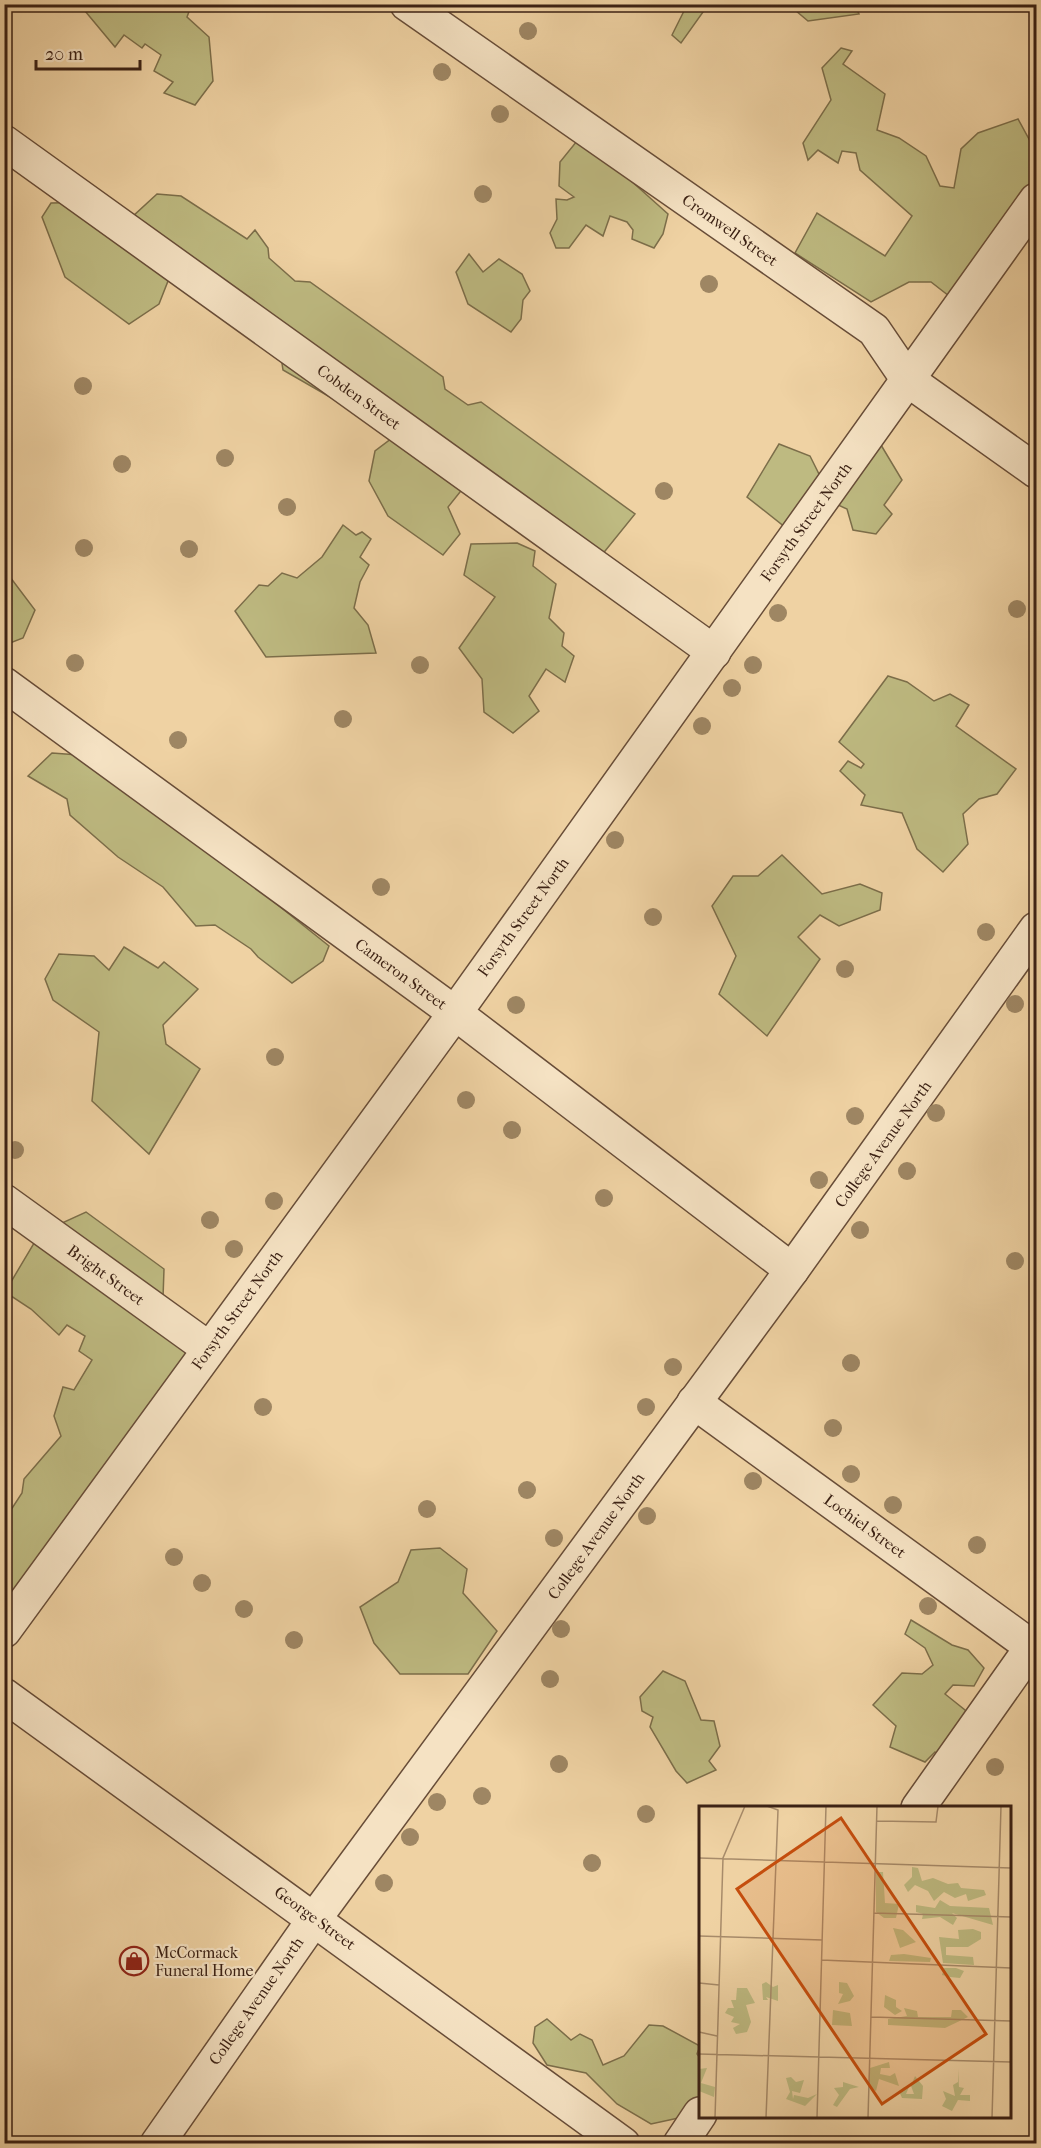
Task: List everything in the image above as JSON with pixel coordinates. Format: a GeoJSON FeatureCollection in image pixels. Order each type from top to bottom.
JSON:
{"type":"FeatureCollection","features":[{"type":"Feature","properties":{"kind":"street","name":"Cromwell Street"},"geometry":{"type":"LineString","coordinates":[[407,4],[874,330],[908,381],[1036,471]]}},
{"type":"Feature","properties":{"kind":"street","name":"Cobden Street"},"geometry":{"type":"LineString","coordinates":[[4,142],[714,651]]}},
{"type":"Feature","properties":{"kind":"street","name":"Forsyth Street North"},"geometry":{"type":"LineString","coordinates":[[4,1631],[208,1348],[455,1013],[1036,200]]}},
{"type":"Feature","properties":{"kind":"street","name":"Cameron Street"},"geometry":{"type":"LineString","coordinates":[[4,684],[455,1013],[792,1270]]}},
{"type":"Feature","properties":{"kind":"street","name":"College Avenue North"},"geometry":{"type":"LineString","coordinates":[[156,2144],[315,1918],[792,1270],[1036,929]]}},
{"type":"Feature","properties":{"kind":"street","name":"Bright Street"},"geometry":{"type":"LineString","coordinates":[[4,1201],[208,1348]]}},
{"type":"Feature","properties":{"kind":"street","name":"Lochiel Street"},"geometry":{"type":"LineString","coordinates":[[694,1402],[1035,1646]]}},
{"type":"Feature","properties":{"kind":"street"},"geometry":{"type":"LineString","coordinates":[[919,1806],[1035,1646]]}},
{"type":"Feature","properties":{"kind":"street","name":"George Street"},"geometry":{"type":"LineString","coordinates":[[4,1695],[315,1918],[623,2144]]}},
{"type":"Feature","properties":{"kind":"street"},"geometry":{"type":"LineString","coordinates":[[680,2144],[699,2116]]}},
{"type":"Feature","properties":{"kind":"shaded area"},"geometry":{"type":"Polygon","coordinates":[[[80,5],[191,6],[187,17],[209,37],[213,81],[195,105],[164,93],[173,82],[154,71],[161,55],[145,44],[142,48],[124,35],[115,47],[80,5]]]}},
{"type":"Feature","properties":{"kind":"shaded area"},"geometry":{"type":"Polygon","coordinates":[[[687,5],[708,5],[681,43],[672,35],[687,5]]]}},
{"type":"Feature","properties":{"kind":"shaded area"},"geometry":{"type":"Polygon","coordinates":[[[789,5],[854,5],[859,14],[808,21],[789,5]]]}},
{"type":"Feature","properties":{"kind":"shaded area"},"geometry":{"type":"Polygon","coordinates":[[[841,48],[852,51],[843,64],[885,94],[877,130],[899,138],[926,156],[940,186],[954,188],[961,149],[978,133],[1018,119],[1036,152],[1036,194],[958,303],[931,282],[909,282],[871,302],[795,253],[817,213],[885,256],[912,216],[860,170],[856,153],[842,151],[838,163],[818,150],[808,160],[803,143],[831,100],[822,68],[841,48]]]}},
{"type":"Feature","properties":{"kind":"shaded area"},"geometry":{"type":"Polygon","coordinates":[[[581,136],[668,214],[663,234],[654,248],[632,239],[633,230],[627,222],[610,216],[603,236],[586,225],[569,248],[556,248],[550,233],[557,219],[556,199],[567,200],[574,197],[559,186],[560,162],[581,136]]]}},
{"type":"Feature","properties":{"kind":"shaded area"},"geometry":{"type":"Polygon","coordinates":[[[157,194],[181,196],[247,239],[255,230],[268,248],[269,258],[295,281],[310,282],[443,377],[445,389],[468,405],[481,402],[635,514],[601,556],[464,487],[448,507],[460,534],[443,555],[388,516],[369,481],[375,451],[396,435],[283,370],[280,350],[170,276],[159,304],[129,324],[65,277],[42,217],[51,203],[102,202],[133,216],[157,194]]]}},
{"type":"Feature","properties":{"kind":"shaded area"},"geometry":{"type":"Polygon","coordinates":[[[469,254],[483,272],[499,259],[522,274],[530,291],[523,300],[521,319],[511,332],[468,304],[456,272],[469,254]]]}},
{"type":"Feature","properties":{"kind":"shaded area"},"geometry":{"type":"Polygon","coordinates":[[[875,435],[902,480],[884,505],[892,514],[876,534],[853,530],[847,509],[834,503],[790,531],[747,497],[779,444],[810,456],[821,478],[875,435]]]}},
{"type":"Feature","properties":{"kind":"shaded area"},"geometry":{"type":"Polygon","coordinates":[[[343,525],[356,535],[362,532],[371,539],[360,557],[369,565],[360,582],[354,608],[368,625],[376,653],[266,657],[235,611],[259,585],[268,586],[282,573],[297,578],[322,557],[343,525]]]}},
{"type":"Feature","properties":{"kind":"shaded area"},"geometry":{"type":"Polygon","coordinates":[[[517,543],[535,551],[533,566],[556,584],[549,618],[564,633],[562,646],[574,656],[565,682],[546,669],[529,696],[539,711],[513,733],[484,712],[482,679],[459,648],[495,597],[464,575],[471,544],[517,543]]]}},
{"type":"Feature","properties":{"kind":"shaded area"},"geometry":{"type":"Polygon","coordinates":[[[4,569],[35,610],[23,638],[5,645],[4,569]]]}},
{"type":"Feature","properties":{"kind":"shaded area"},"geometry":{"type":"Polygon","coordinates":[[[888,676],[907,682],[934,701],[950,694],[969,705],[956,726],[1016,769],[997,794],[979,799],[963,814],[968,844],[943,872],[917,849],[902,813],[861,805],[865,795],[840,771],[848,761],[861,768],[864,764],[839,742],[888,676]]]}},
{"type":"Feature","properties":{"kind":"shaded area"},"geometry":{"type":"Polygon","coordinates":[[[52,753],[92,756],[329,946],[323,961],[292,983],[251,949],[215,925],[196,926],[163,887],[118,857],[70,815],[67,799],[28,776],[52,753]]]}},
{"type":"Feature","properties":{"kind":"shaded area"},"geometry":{"type":"Polygon","coordinates":[[[782,855],[822,894],[860,884],[882,893],[880,910],[839,926],[820,915],[798,937],[820,959],[767,1036],[719,994],[736,956],[712,906],[733,876],[758,876],[782,855]]]}},
{"type":"Feature","properties":{"kind":"shaded area"},"geometry":{"type":"Polygon","coordinates":[[[124,947],[158,968],[164,962],[198,989],[163,1025],[166,1044],[200,1069],[149,1154],[92,1101],[99,1032],[53,1000],[45,979],[59,954],[94,956],[109,970],[124,947]]]}},
{"type":"Feature","properties":{"kind":"shaded area"},"geometry":{"type":"Polygon","coordinates":[[[86,1212],[164,1269],[163,1298],[191,1346],[191,1391],[4,1613],[5,1519],[22,1493],[24,1479],[61,1436],[54,1416],[63,1387],[74,1390],[92,1360],[79,1351],[85,1336],[67,1325],[59,1335],[31,1309],[5,1292],[40,1233],[86,1212]]]}},
{"type":"Feature","properties":{"kind":"shaded area"},"geometry":{"type":"Polygon","coordinates":[[[440,1548],[467,1569],[463,1593],[497,1631],[468,1674],[400,1674],[374,1643],[360,1607],[398,1582],[411,1550],[440,1548]]]}},
{"type":"Feature","properties":{"kind":"shaded area"},"geometry":{"type":"Polygon","coordinates":[[[911,1620],[952,1645],[968,1650],[984,1668],[974,1686],[953,1685],[945,1694],[965,1710],[973,1725],[945,1761],[935,1752],[925,1762],[890,1747],[896,1726],[873,1705],[902,1673],[922,1674],[933,1665],[925,1648],[905,1634],[911,1620]]]}},
{"type":"Feature","properties":{"kind":"shaded area"},"geometry":{"type":"Polygon","coordinates":[[[663,1671],[685,1681],[701,1720],[714,1721],[720,1746],[709,1761],[716,1770],[687,1783],[676,1771],[650,1727],[653,1717],[642,1711],[640,1697],[663,1671]]]}},
{"type":"Feature","properties":{"kind":"shaded area"},"geometry":{"type":"Polygon","coordinates":[[[547,2019],[571,2040],[580,2034],[592,2040],[603,2065],[624,2056],[649,2025],[663,2026],[699,2045],[697,2054],[699,2057],[699,2104],[683,2117],[651,2124],[617,2104],[586,2073],[547,2065],[533,2043],[535,2027],[547,2019]]]}},
{"type":"Feature","properties":{"kind":"place","name":"McCormack Funeral Home"},"geometry":{"type":"Point","coordinates":[134,1961]}}]}
